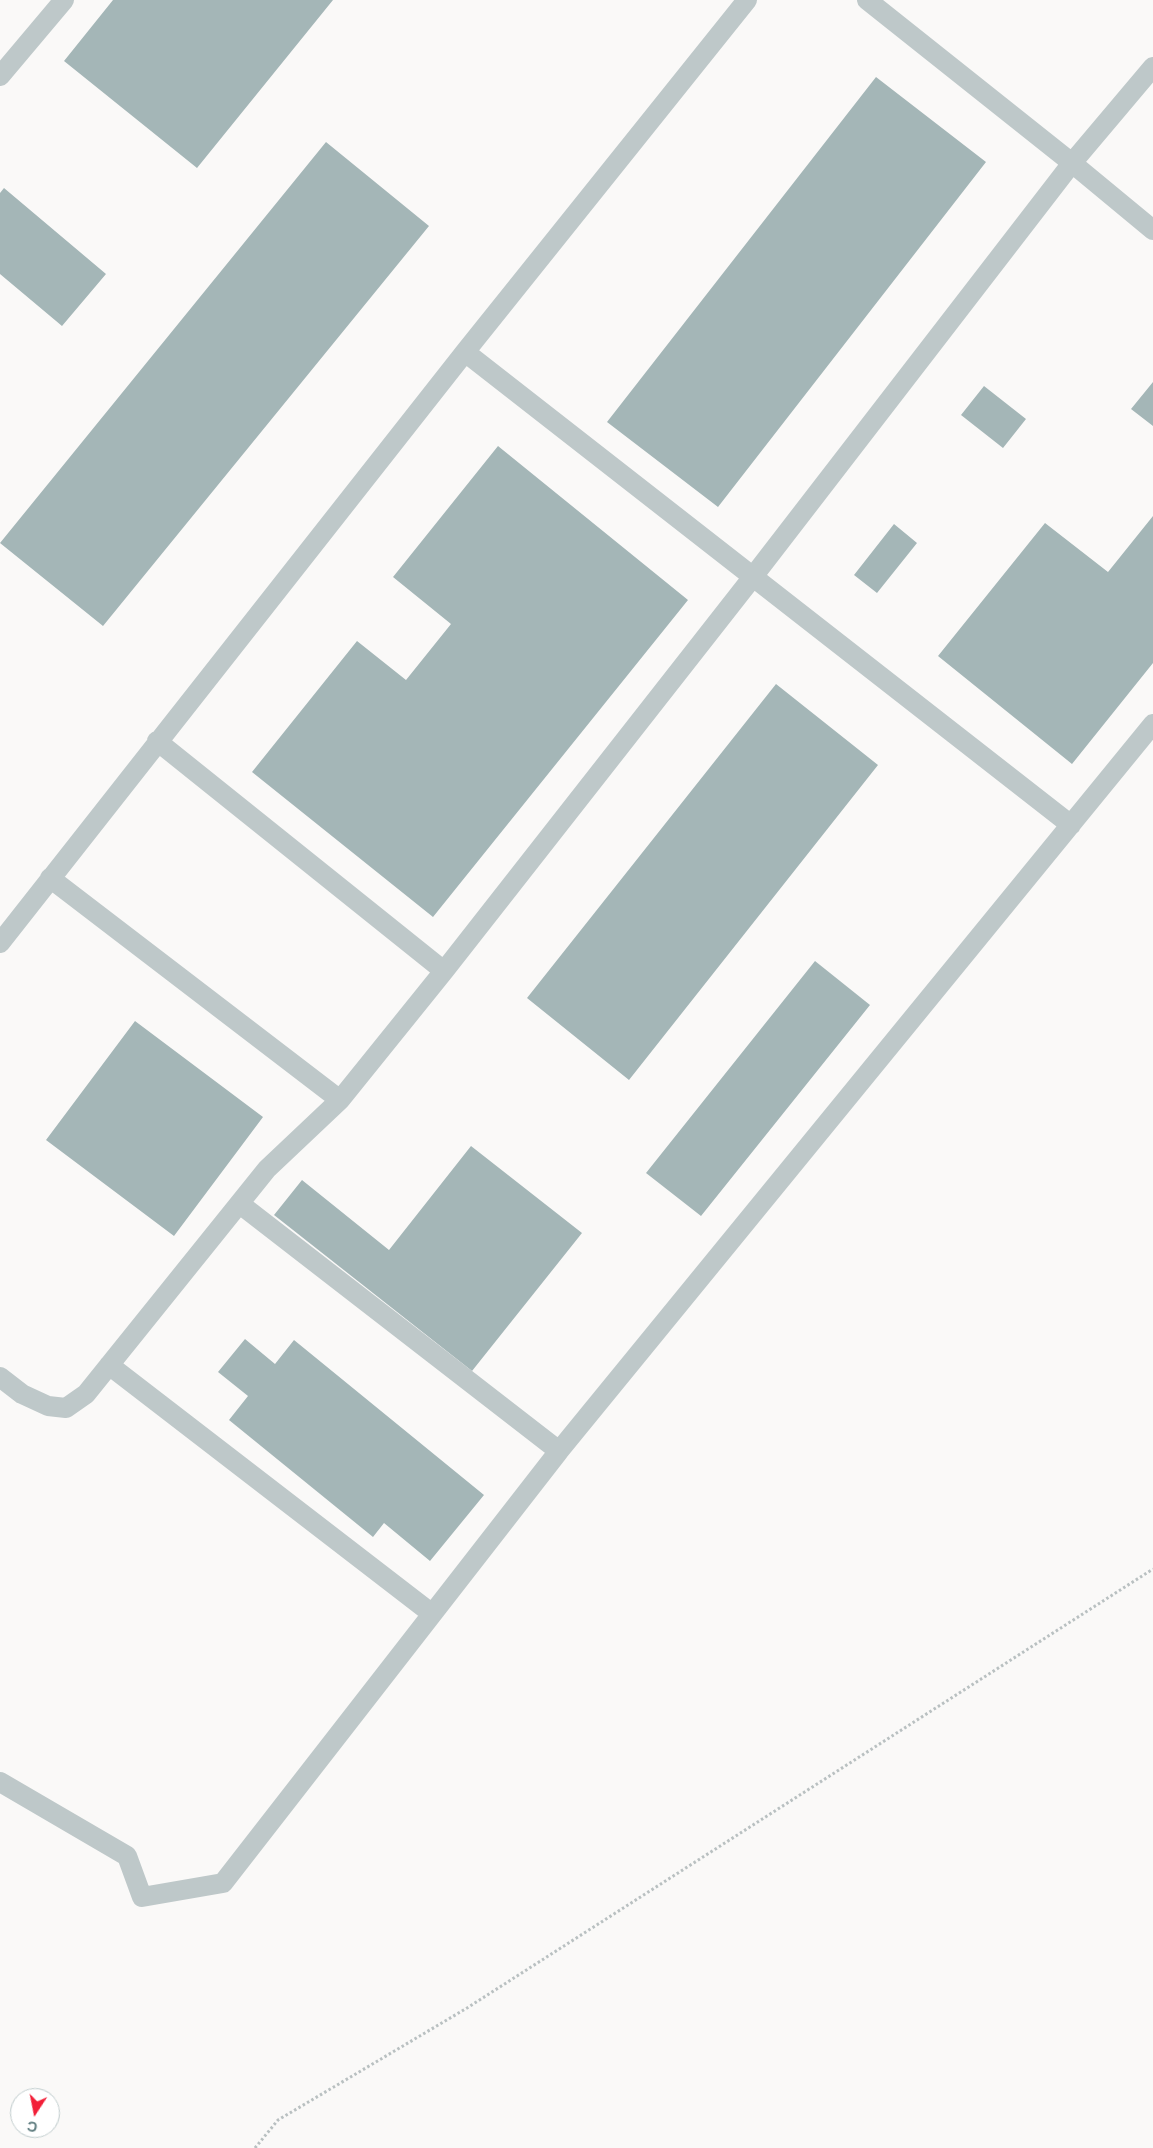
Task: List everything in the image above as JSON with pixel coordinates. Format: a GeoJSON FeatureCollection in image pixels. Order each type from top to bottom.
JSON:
{"type":"FeatureCollection","features":[{"type":"Feature","properties":{"kind":"lane"},"geometry":{"type":"LineString","coordinates":[[0,76],[64,0]]}},
{"type":"Feature","properties":{"kind":"lane"},"geometry":{"type":"LineString","coordinates":[[0,943],[465,352],[747,0]]}},
{"type":"Feature","properties":{"kind":"lane"},"geometry":{"type":"LineString","coordinates":[[867,0],[1153,230]]}},
{"type":"Feature","properties":{"kind":"lane"},"geometry":{"type":"LineString","coordinates":[[0,1377],[22,1394],[48,1406],[66,1408],[86,1394],[267,1169],[340,1100],[444,971],[752,578],[1072,163],[1153,67]]}},
{"type":"Feature","properties":{"kind":"lane"},"geometry":{"type":"LineString","coordinates":[[465,352],[752,578],[1071,825]]}},
{"type":"Feature","properties":{"kind":"lane"},"geometry":{"type":"LineString","coordinates":[[0,1782],[127,1856],[142,1897],[223,1883],[559,1451],[1153,724]]}},
{"type":"Feature","properties":{"kind":"lane"},"geometry":{"type":"LineString","coordinates":[[158,741],[444,971]]}},
{"type":"Feature","properties":{"kind":"lane"},"geometry":{"type":"LineString","coordinates":[[50,878],[340,1100]]}},
{"type":"Feature","properties":{"kind":"lane"},"geometry":{"type":"LineString","coordinates":[[240,1204],[559,1451]]}},
{"type":"Feature","properties":{"kind":"lane"},"geometry":{"type":"LineString","coordinates":[[109,1365],[432,1613]]}},
{"type":"Feature","properties":{"kind":"path"},"geometry":{"type":"LineString","coordinates":[[255,2148],[278,2120],[467,2008],[1153,1569]]}},
{"type":"Feature","properties":{"kind":"building"},"geometry":{"type":"Polygon","coordinates":[[[113,0],[333,0],[197,168],[64,61],[113,0]]]}},
{"type":"Feature","properties":{"kind":"building"},"geometry":{"type":"Polygon","coordinates":[[[876,77],[986,162],[718,507],[607,422],[876,77]]]}},
{"type":"Feature","properties":{"kind":"building"},"geometry":{"type":"Polygon","coordinates":[[[326,142],[429,226],[103,626],[0,543],[326,142]]]}},
{"type":"Feature","properties":{"kind":"building"},"geometry":{"type":"Polygon","coordinates":[[[4,188],[106,274],[62,326],[0,274],[0,193],[4,188]]]}},
{"type":"Feature","properties":{"kind":"building"},"geometry":{"type":"Polygon","coordinates":[[[1153,382],[1153,426],[1131,409],[1153,382]]]}},
{"type":"Feature","properties":{"kind":"building"},"geometry":{"type":"Polygon","coordinates":[[[984,386],[1026,419],[1003,448],[961,415],[984,386]]]}},
{"type":"Feature","properties":{"kind":"building"},"geometry":{"type":"Polygon","coordinates":[[[498,446],[688,600],[433,917],[252,772],[357,641],[406,680],[451,624],[393,577],[498,446]]]}},
{"type":"Feature","properties":{"kind":"building"},"geometry":{"type":"Polygon","coordinates":[[[1153,516],[1153,663],[1072,764],[938,656],[1045,523],[1108,572],[1153,516]]]}},
{"type":"Feature","properties":{"kind":"building"},"geometry":{"type":"Polygon","coordinates":[[[894,524],[917,543],[877,593],[854,575],[894,524]]]}},
{"type":"Feature","properties":{"kind":"building"},"geometry":{"type":"Polygon","coordinates":[[[776,684],[878,765],[629,1080],[527,998],[776,684]]]}},
{"type":"Feature","properties":{"kind":"building"},"geometry":{"type":"Polygon","coordinates":[[[815,961],[870,1005],[701,1216],[646,1173],[815,961]]]}},
{"type":"Feature","properties":{"kind":"building"},"geometry":{"type":"Polygon","coordinates":[[[135,1021],[263,1117],[174,1236],[46,1140],[135,1021]]]}},
{"type":"Feature","properties":{"kind":"building"},"geometry":{"type":"Polygon","coordinates":[[[471,1146],[582,1233],[472,1371],[274,1215],[302,1180],[389,1250],[471,1146]]]}},
{"type":"Feature","properties":{"kind":"building"},"geometry":{"type":"Polygon","coordinates":[[[245,1339],[275,1364],[294,1340],[484,1495],[430,1561],[384,1523],[373,1537],[229,1420],[248,1396],[218,1372],[245,1339]]]}}]}
